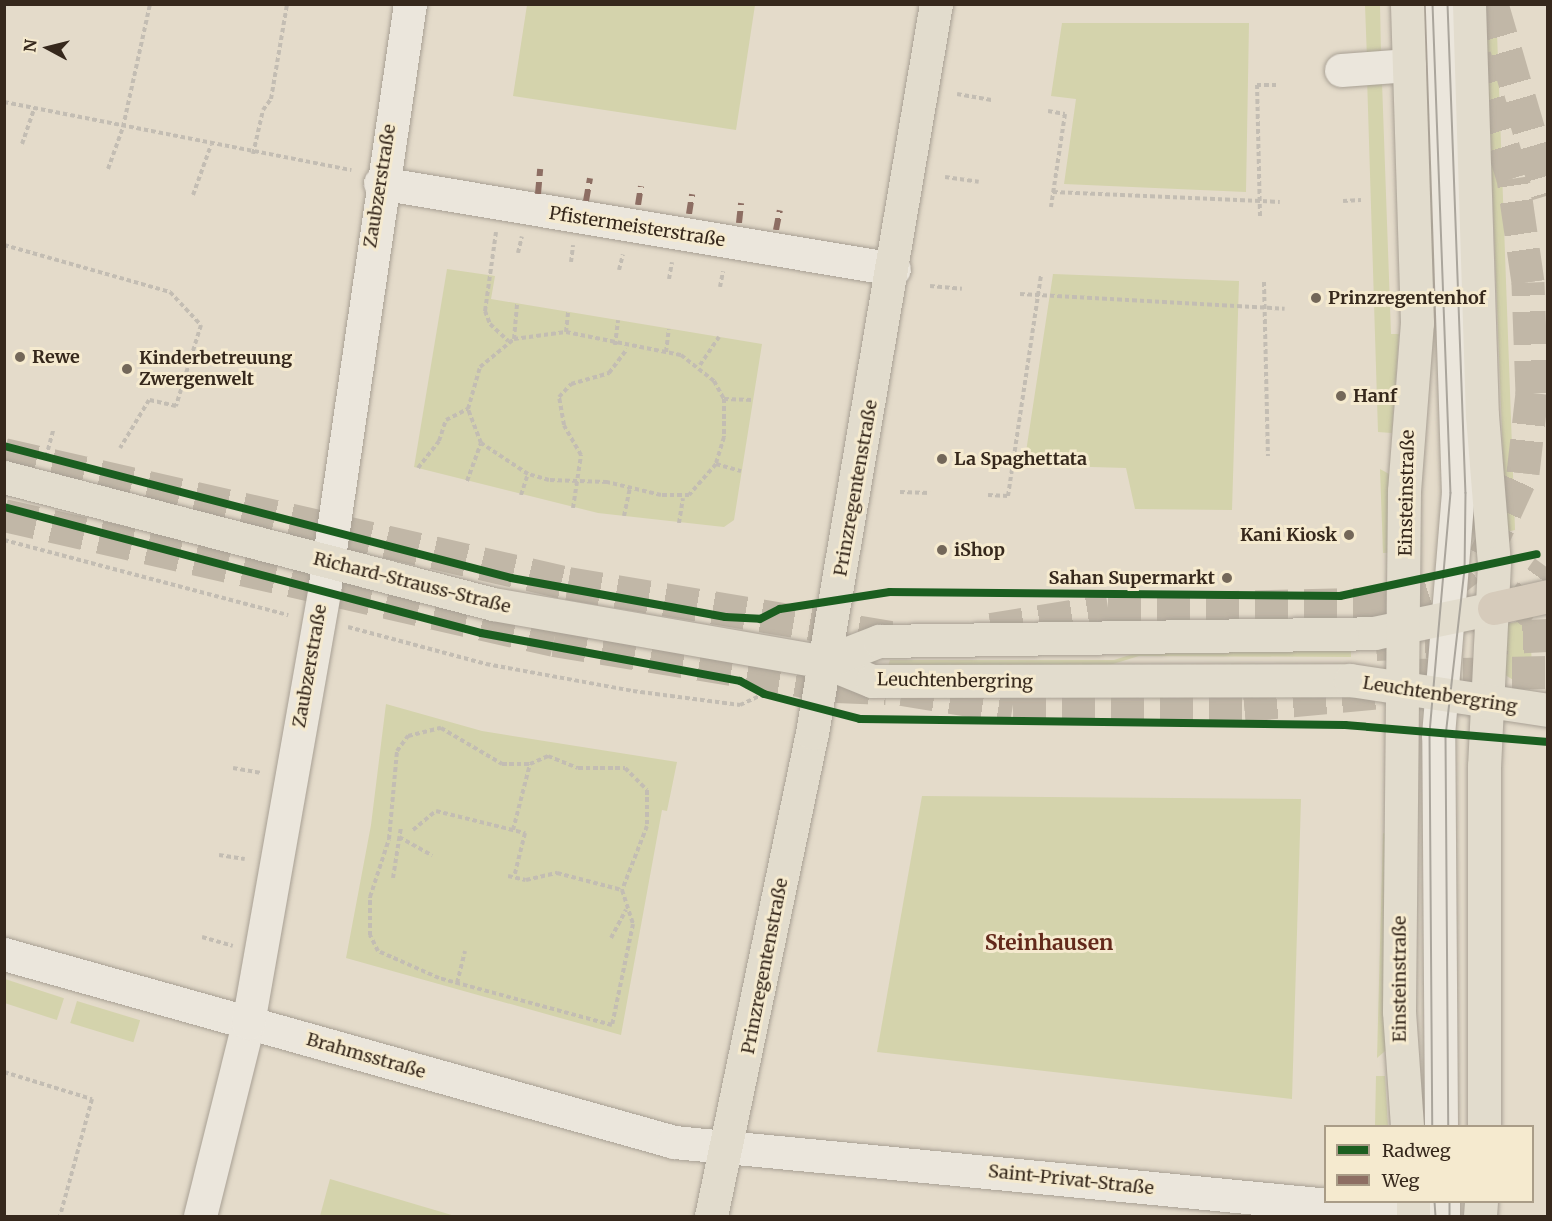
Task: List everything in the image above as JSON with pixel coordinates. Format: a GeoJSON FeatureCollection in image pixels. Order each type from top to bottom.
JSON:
{"type":"FeatureCollection","features":[{"type":"Feature","properties":{"kind":"highway"},"geometry":{"type":"LineString","coordinates":[[1494,608],[1548,596]]}},
{"type":"Feature","properties":{"kind":"main road","name":"Prinzregentenstraße"},"geometry":{"type":"LineString","coordinates":[[711,1216],[729,1149],[825,662],[894,269],[936,4]]}},
{"type":"Feature","properties":{"kind":"main road","name":"Einsteinstraße"},"geometry":{"type":"LineString","coordinates":[[1407,4],[1417,323],[1405,456],[1406,627],[1399,1011],[1407,1125]]}},
{"type":"Feature","properties":{"kind":"main road"},"geometry":{"type":"LineString","coordinates":[[1469,4],[1482,415],[1494,608],[1488,704],[1484,1125]]}},
{"type":"Feature","properties":{"kind":"main road","name":"Richard-Strauss-Straße"},"geometry":{"type":"LineString","coordinates":[[4,477],[492,604],[825,662]]}},
{"type":"Feature","properties":{"kind":"main road","name":"Leuchtenbergring"},"geometry":{"type":"LineString","coordinates":[[825,662],[879,640],[1242,637],[1406,627],[1494,608]]}},
{"type":"Feature","properties":{"kind":"main road","name":"Leuchtenbergring"},"geometry":{"type":"LineString","coordinates":[[825,662],[872,681],[1350,680],[1404,687],[1488,704],[1548,710]]}},
{"type":"Feature","properties":{"kind":"street","name":"Zaubzerstraße"},"geometry":{"type":"LineString","coordinates":[[200,1216],[248,1023],[318,622],[327,562],[366,177],[410,4]]}},
{"type":"Feature","properties":{"kind":"street"},"geometry":{"type":"LineString","coordinates":[[1441,1125],[1440,694],[1449,617],[1458,494],[1442,4]]}},
{"type":"Feature","properties":{"kind":"street"},"geometry":{"type":"LineString","coordinates":[[1341,70],[1409,65]]}},
{"type":"Feature","properties":{"kind":"street","name":"Pfistermeisterstraße"},"geometry":{"type":"LineString","coordinates":[[366,177],[500,204],[894,269]]}},
{"type":"Feature","properties":{"kind":"street","name":"Brahmsstraße"},"geometry":{"type":"LineString","coordinates":[[4,954],[674,1142],[729,1149]]}},
{"type":"Feature","properties":{"kind":"street","name":"Saint-Privat-Straße"},"geometry":{"type":"LineString","coordinates":[[729,1149],[1324,1201]]}},
{"type":"Feature","properties":{"kind":"street","name":"Saint-Privat-Straße"},"geometry":{"type":"LineString","coordinates":[[1345,1203],[1425,1210]]}},
{"type":"Feature","properties":{"kind":"path"},"geometry":{"type":"LineString","coordinates":[[108,169],[123,127],[150,4]]}},
{"type":"Feature","properties":{"kind":"path"},"geometry":{"type":"LineString","coordinates":[[253,154],[263,110],[271,99],[286,4]]}},
{"type":"Feature","properties":{"kind":"path"},"geometry":{"type":"LineString","coordinates":[[1260,216],[1257,85],[1276,85]]}},
{"type":"Feature","properties":{"kind":"path"},"geometry":{"type":"LineString","coordinates":[[957,94],[991,100]]}},
{"type":"Feature","properties":{"kind":"path"},"geometry":{"type":"LineString","coordinates":[[4,102],[366,177]]}},
{"type":"Feature","properties":{"kind":"path"},"geometry":{"type":"LineString","coordinates":[[22,144],[34,109]]}},
{"type":"Feature","properties":{"kind":"path"},"geometry":{"type":"LineString","coordinates":[[1048,111],[1065,114],[1051,207]]}},
{"type":"Feature","properties":{"kind":"path"},"geometry":{"type":"LineString","coordinates":[[194,195],[211,145]]}},
{"type":"Feature","properties":{"kind":"path"},"geometry":{"type":"LineString","coordinates":[[945,177],[979,182]]}},
{"type":"Feature","properties":{"kind":"path"},"geometry":{"type":"LineString","coordinates":[[1053,192],[1280,202]]}},
{"type":"Feature","properties":{"kind":"path"},"geometry":{"type":"LineString","coordinates":[[1343,201],[1361,201]]}},
{"type":"Feature","properties":{"kind":"path"},"geometry":{"type":"LineString","coordinates":[[500,204],[485,311],[490,324],[508,341]]}},
{"type":"Feature","properties":{"kind":"path"},"geometry":{"type":"LineString","coordinates":[[518,254],[524,230]]}},
{"type":"Feature","properties":{"kind":"path"},"geometry":{"type":"LineString","coordinates":[[571,262],[575,239]]}},
{"type":"Feature","properties":{"kind":"path"},"geometry":{"type":"LineString","coordinates":[[4,246],[170,292],[201,325],[176,406],[149,400],[120,448]]}},
{"type":"Feature","properties":{"kind":"path"},"geometry":{"type":"LineString","coordinates":[[619,270],[624,247]]}},
{"type":"Feature","properties":{"kind":"path"},"geometry":{"type":"LineString","coordinates":[[669,279],[674,255]]}},
{"type":"Feature","properties":{"kind":"path"},"geometry":{"type":"LineString","coordinates":[[720,287],[725,264]]}},
{"type":"Feature","properties":{"kind":"path"},"geometry":{"type":"LineString","coordinates":[[988,495],[1008,496],[1041,274]]}},
{"type":"Feature","properties":{"kind":"path"},"geometry":{"type":"LineString","coordinates":[[1264,282],[1268,456]]}},
{"type":"Feature","properties":{"kind":"path"},"geometry":{"type":"LineString","coordinates":[[930,286],[962,289]]}},
{"type":"Feature","properties":{"kind":"path"},"geometry":{"type":"LineString","coordinates":[[1020,294],[1265,311],[1285,309]]}},
{"type":"Feature","properties":{"kind":"path"},"geometry":{"type":"LineString","coordinates":[[1347,303],[1365,301]]}},
{"type":"Feature","properties":{"kind":"path"},"geometry":{"type":"LineString","coordinates":[[514,339],[518,304]]}},
{"type":"Feature","properties":{"kind":"path"},"geometry":{"type":"LineString","coordinates":[[566,332],[568,312]]}},
{"type":"Feature","properties":{"kind":"path"},"geometry":{"type":"LineString","coordinates":[[615,345],[618,320]]}},
{"type":"Feature","properties":{"kind":"path"},"geometry":{"type":"LineString","coordinates":[[666,352],[669,329]]}},
{"type":"Feature","properties":{"kind":"path"},"geometry":{"type":"LineString","coordinates":[[679,523],[683,498],[716,464],[724,437],[724,399],[700,365],[666,352],[627,349],[566,332],[508,341],[480,367],[468,409],[481,443],[528,474],[630,487],[683,498]]}},
{"type":"Feature","properties":{"kind":"path"},"geometry":{"type":"LineString","coordinates":[[700,365],[719,337]]}},
{"type":"Feature","properties":{"kind":"path"},"geometry":{"type":"LineString","coordinates":[[573,508],[581,455],[558,410],[559,397],[571,384],[609,373],[627,349]]}},
{"type":"Feature","properties":{"kind":"path"},"geometry":{"type":"LineString","coordinates":[[724,399],[753,399]]}},
{"type":"Feature","properties":{"kind":"path"},"geometry":{"type":"LineString","coordinates":[[418,468],[439,441],[446,420],[468,409]]}},
{"type":"Feature","properties":{"kind":"path"},"geometry":{"type":"LineString","coordinates":[[46,457],[53,430]]}},
{"type":"Feature","properties":{"kind":"path"},"geometry":{"type":"LineString","coordinates":[[467,481],[481,443]]}},
{"type":"Feature","properties":{"kind":"path"},"geometry":{"type":"LineString","coordinates":[[35,454],[57,460]]}},
{"type":"Feature","properties":{"kind":"path"},"geometry":{"type":"LineString","coordinates":[[716,464],[741,471]]}},
{"type":"Feature","properties":{"kind":"path"},"geometry":{"type":"LineString","coordinates":[[521,495],[528,474]]}},
{"type":"Feature","properties":{"kind":"path"},"geometry":{"type":"LineString","coordinates":[[624,516],[630,487]]}},
{"type":"Feature","properties":{"kind":"path"},"geometry":{"type":"LineString","coordinates":[[900,492],[930,493]]}},
{"type":"Feature","properties":{"kind":"path"},"geometry":{"type":"LineString","coordinates":[[4,540],[486,664],[633,691],[740,705],[764,694]]}},
{"type":"Feature","properties":{"kind":"path"},"geometry":{"type":"LineString","coordinates":[[748,685],[764,694]]}},
{"type":"Feature","properties":{"kind":"path"},"geometry":{"type":"LineString","coordinates":[[441,728],[502,764],[530,764],[548,756],[578,768],[611,766],[637,775],[647,790],[646,826],[622,890],[633,924],[612,1025],[457,983],[378,951],[370,935],[370,897],[389,839],[397,751],[408,736],[441,728]]}},
{"type":"Feature","properties":{"kind":"path"},"geometry":{"type":"LineString","coordinates":[[513,830],[530,764]]}},
{"type":"Feature","properties":{"kind":"path"},"geometry":{"type":"LineString","coordinates":[[233,768],[263,773]]}},
{"type":"Feature","properties":{"kind":"path"},"geometry":{"type":"LineString","coordinates":[[413,831],[436,811],[525,833],[514,878]]}},
{"type":"Feature","properties":{"kind":"path"},"geometry":{"type":"LineString","coordinates":[[393,878],[401,827]]}},
{"type":"Feature","properties":{"kind":"path"},"geometry":{"type":"LineString","coordinates":[[399,837],[432,855]]}},
{"type":"Feature","properties":{"kind":"path"},"geometry":{"type":"LineString","coordinates":[[219,855],[248,860]]}},
{"type":"Feature","properties":{"kind":"path"},"geometry":{"type":"LineString","coordinates":[[508,876],[514,878],[557,873],[622,890]]}},
{"type":"Feature","properties":{"kind":"path"},"geometry":{"type":"LineString","coordinates":[[611,938],[627,909]]}},
{"type":"Feature","properties":{"kind":"path"},"geometry":{"type":"LineString","coordinates":[[202,937],[233,946]]}},
{"type":"Feature","properties":{"kind":"path"},"geometry":{"type":"LineString","coordinates":[[457,983],[465,951]]}},
{"type":"Feature","properties":{"kind":"path"},"geometry":{"type":"LineString","coordinates":[[4,1072],[92,1099],[60,1216]]}},
{"type":"Feature","properties":{"kind":"green space"},"geometry":{"type":"Polygon","coordinates":[[[527,5],[755,5],[736,130],[513,96],[527,5]]]}},
{"type":"Feature","properties":{"kind":"green space"},"geometry":{"type":"Polygon","coordinates":[[[1365,5],[1380,5],[1381,54],[1367,59],[1365,5]]]}},
{"type":"Feature","properties":{"kind":"green space"},"geometry":{"type":"Polygon","coordinates":[[[1485,5],[1496,5],[1515,530],[1506,532],[1485,5]]]}},
{"type":"Feature","properties":{"kind":"green space"},"geometry":{"type":"Polygon","coordinates":[[[1062,23],[1249,23],[1246,192],[1064,184],[1076,99],[1051,96],[1062,23]]]}},
{"type":"Feature","properties":{"kind":"green space"},"geometry":{"type":"Polygon","coordinates":[[[1367,77],[1382,82],[1391,334],[1399,334],[1392,433],[1378,432],[1367,77]]]}},
{"type":"Feature","properties":{"kind":"green space"},"geometry":{"type":"Polygon","coordinates":[[[447,269],[495,276],[491,299],[762,344],[734,520],[724,527],[598,513],[414,467],[447,269]]]}},
{"type":"Feature","properties":{"kind":"green space"},"geometry":{"type":"Polygon","coordinates":[[[1053,274],[1239,281],[1232,510],[1135,509],[1126,468],[1024,465],[1053,274]]]}},
{"type":"Feature","properties":{"kind":"green space"},"geometry":{"type":"Polygon","coordinates":[[[1380,469],[1389,474],[1390,553],[1383,553],[1380,469]]]}},
{"type":"Feature","properties":{"kind":"green space"},"geometry":{"type":"Polygon","coordinates":[[[1530,618],[1532,672],[1530,690],[1505,675],[1508,624],[1530,618]]]}},
{"type":"Feature","properties":{"kind":"green space"},"geometry":{"type":"Polygon","coordinates":[[[1145,650],[1351,650],[1351,657],[1139,656],[1100,668],[888,666],[890,660],[1114,660],[1145,650]]]}},
{"type":"Feature","properties":{"kind":"green space"},"geometry":{"type":"Polygon","coordinates":[[[386,704],[482,731],[677,762],[667,811],[662,810],[621,1035],[346,958],[371,825],[386,704]]]}},
{"type":"Feature","properties":{"kind":"green space"},"geometry":{"type":"Polygon","coordinates":[[[922,796],[1301,799],[1292,1099],[877,1052],[922,796]]]}},
{"type":"Feature","properties":{"kind":"green space"},"geometry":{"type":"Polygon","coordinates":[[[1383,833],[1392,837],[1391,1046],[1377,1058],[1383,833]]]}},
{"type":"Feature","properties":{"kind":"green space"},"geometry":{"type":"Polygon","coordinates":[[[5,979],[64,998],[57,1020],[4,1003],[5,979]]]}},
{"type":"Feature","properties":{"kind":"green space"},"geometry":{"type":"Polygon","coordinates":[[[77,1001],[140,1020],[133,1042],[70,1023],[77,1001]]]}},
{"type":"Feature","properties":{"kind":"green space"},"geometry":{"type":"Polygon","coordinates":[[[1376,1076],[1385,1076],[1388,1125],[1375,1125],[1376,1076]]]}},
{"type":"Feature","properties":{"kind":"green space"},"geometry":{"type":"Polygon","coordinates":[[[330,1179],[455,1216],[320,1216],[330,1179]]]}},
{"type":"Feature","properties":{"kind":"tunnel"},"geometry":{"type":"LineString","coordinates":[[1492,4],[1548,195]]}},
{"type":"Feature","properties":{"kind":"tunnel"},"geometry":{"type":"LineString","coordinates":[[991,629],[1108,610],[1397,603],[1443,588],[1485,556],[1523,473],[1532,393],[1528,282],[1513,178],[1475,56]]}},
{"type":"Feature","properties":{"kind":"tunnel"},"geometry":{"type":"LineString","coordinates":[[4,454],[568,583],[904,639]]}},
{"type":"Feature","properties":{"kind":"tunnel"},"geometry":{"type":"LineString","coordinates":[[4,515],[554,640],[836,686],[886,688]]}},
{"type":"Feature","properties":{"kind":"tunnel"},"geometry":{"type":"LineString","coordinates":[[1512,618],[1548,568]]}},
{"type":"Feature","properties":{"kind":"tunnel"},"geometry":{"type":"LineString","coordinates":[[1376,644],[1548,635]]}},
{"type":"Feature","properties":{"kind":"tunnel"},"geometry":{"type":"LineString","coordinates":[[1414,675],[1548,672]]}},
{"type":"Feature","properties":{"kind":"tunnel"},"geometry":{"type":"LineString","coordinates":[[902,689],[1013,707],[1244,705],[1381,692]]}},
{"type":"Feature","properties":{"kind":"tram line"},"geometry":{"type":"LineString","coordinates":[[1433,4],[1451,493],[1430,734],[1433,1125]]}},
{"type":"Feature","properties":{"kind":"tram line"},"geometry":{"type":"LineString","coordinates":[[1448,4],[1466,493],[1465,570],[1446,736],[1449,1125]]}},
{"type":"Feature","properties":{"kind":"tram line"},"geometry":{"type":"LineString","coordinates":[[1435,1203],[1436,1216]]}},
{"type":"Feature","properties":{"kind":"tram line"},"geometry":{"type":"LineString","coordinates":[[1450,1203],[1450,1216]]}},
{"type":"Feature","properties":{"kind":"marked path"},"geometry":{"type":"LineString","coordinates":[[538,194],[540,169]]}},
{"type":"Feature","properties":{"kind":"marked path"},"geometry":{"type":"LineString","coordinates":[[586,201],[590,178]]}},
{"type":"Feature","properties":{"kind":"marked path"},"geometry":{"type":"LineString","coordinates":[[638,205],[641,186]]}},
{"type":"Feature","properties":{"kind":"marked path"},"geometry":{"type":"LineString","coordinates":[[689,214],[692,194]]}},
{"type":"Feature","properties":{"kind":"marked path"},"geometry":{"type":"LineString","coordinates":[[739,223],[741,203]]}},
{"type":"Feature","properties":{"kind":"marked path"},"geometry":{"type":"LineString","coordinates":[[776,230],[780,210]]}},
{"type":"Feature","properties":{"kind":"cycle path"},"geometry":{"type":"LineString","coordinates":[[4,446],[511,578],[725,617],[760,619],[780,609],[890,592],[1340,596],[1537,554]]}},
{"type":"Feature","properties":{"kind":"cycle path"},"geometry":{"type":"LineString","coordinates":[[4,507],[481,633],[740,681],[764,694],[860,719],[1345,725],[1548,742]]}},
{"type":"Feature","properties":{"kind":"place","name":"Prinzregentenhof"},"geometry":{"type":"Point","coordinates":[1316,298]}},
{"type":"Feature","properties":{"kind":"place","name":"Rewe"},"geometry":{"type":"Point","coordinates":[20,357]}},
{"type":"Feature","properties":{"kind":"place","name":"Kinderbetreuung Zwergenwelt"},"geometry":{"type":"Point","coordinates":[127,369]}},
{"type":"Feature","properties":{"kind":"place","name":"Hanf"},"geometry":{"type":"Point","coordinates":[1341,396]}},
{"type":"Feature","properties":{"kind":"place","name":"La Spaghettata"},"geometry":{"type":"Point","coordinates":[942,459]}},
{"type":"Feature","properties":{"kind":"place","name":"Kani Kiosk"},"geometry":{"type":"Point","coordinates":[1349,535]}},
{"type":"Feature","properties":{"kind":"place","name":"iShop"},"geometry":{"type":"Point","coordinates":[942,550]}},
{"type":"Feature","properties":{"kind":"place","name":"Sahan Supermarkt"},"geometry":{"type":"Point","coordinates":[1227,578]}},
{"type":"Feature","properties":{"kind":"district","name":"Steinhausen"},"geometry":{"type":"Point","coordinates":[1049,943]}}]}
